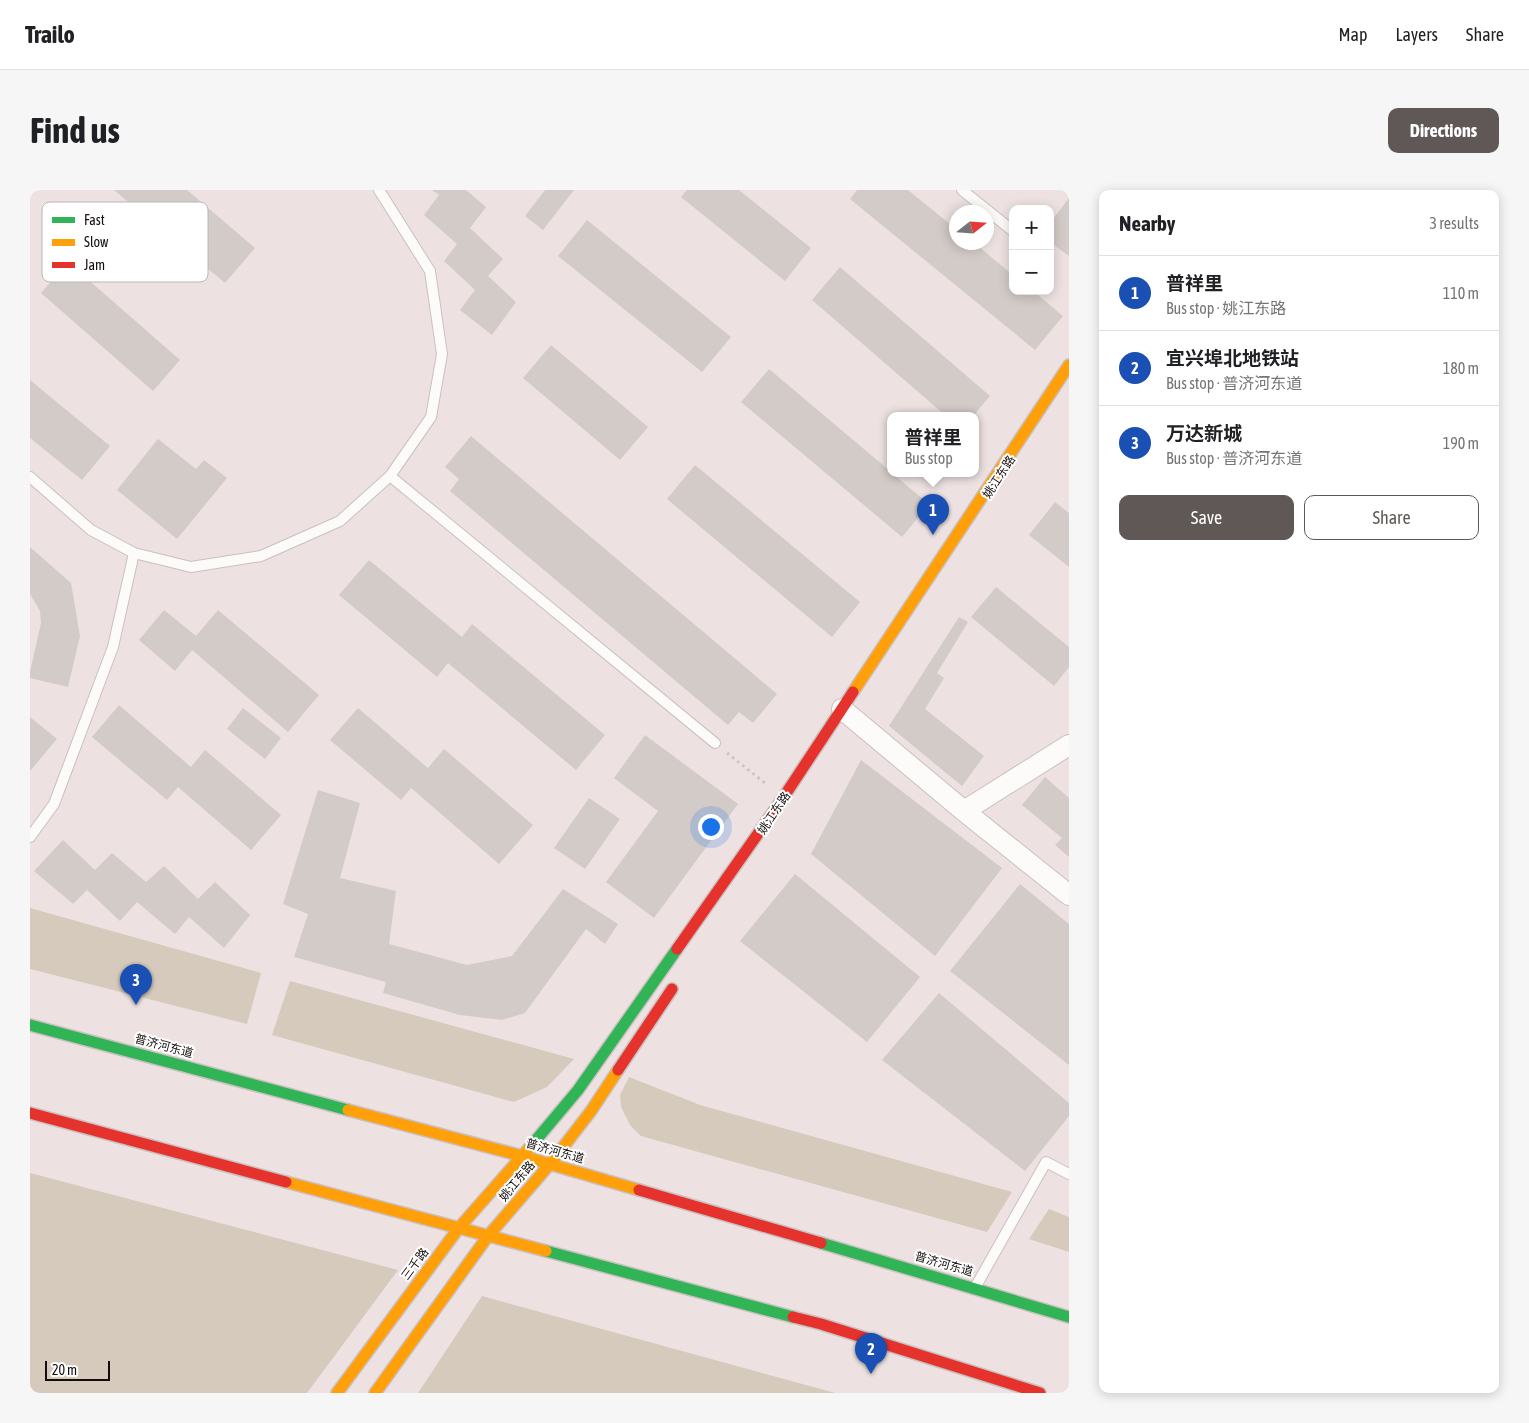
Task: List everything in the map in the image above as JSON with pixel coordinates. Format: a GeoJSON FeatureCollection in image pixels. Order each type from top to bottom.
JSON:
{"type":"FeatureCollection","features":[{"type":"Feature","properties":{"kind":"main road","name":"姚江东路"},"geometry":{"type":"LineString","coordinates":[[522,1156],[578,1090],[784,798],[852,717],[1069,364]]}},
{"type":"Feature","properties":{"kind":"main road","name":"姚江东路"},"geometry":{"type":"LineString","coordinates":[[488,1236],[550,1164],[591,1110],[677,981]]}},
{"type":"Feature","properties":{"kind":"main road","name":"普济河东道"},"geometry":{"type":"LineString","coordinates":[[30,1025],[522,1156],[1069,1317]]}},
{"type":"Feature","properties":{"kind":"main road"},"geometry":{"type":"LineString","coordinates":[[30,1113],[458,1230],[488,1236],[821,1324],[1040,1393]]}},
{"type":"Feature","properties":{"kind":"main road","name":"三千路"},"geometry":{"type":"LineString","coordinates":[[337,1393],[458,1230],[522,1156]]}},
{"type":"Feature","properties":{"kind":"main road"},"geometry":{"type":"LineString","coordinates":[[375,1393],[488,1236]]}},
{"type":"Feature","properties":{"kind":"street"},"geometry":{"type":"LineString","coordinates":[[852,717],[964,812],[1069,895]]}},
{"type":"Feature","properties":{"kind":"street"},"geometry":{"type":"LineString","coordinates":[[964,812],[1069,745]]}},
{"type":"Feature","properties":{"kind":"lane"},"geometry":{"type":"LineString","coordinates":[[30,477],[92,530],[134,553],[191,568],[261,556],[340,521],[390,476],[431,417],[442,354],[430,271],[379,190]]}},
{"type":"Feature","properties":{"kind":"lane"},"geometry":{"type":"LineString","coordinates":[[962,190],[1009,228]]}},
{"type":"Feature","properties":{"kind":"lane"},"geometry":{"type":"LineString","coordinates":[[390,476],[715,743]]}},
{"type":"Feature","properties":{"kind":"lane"},"geometry":{"type":"LineString","coordinates":[[30,837],[54,804],[113,647],[134,553]]}},
{"type":"Feature","properties":{"kind":"lane"},"geometry":{"type":"LineString","coordinates":[[975,1288],[1046,1162],[1069,1174]]}},
{"type":"Feature","properties":{"kind":"path"},"geometry":{"type":"LineString","coordinates":[[715,743],[784,798]]}},
{"type":"Feature","properties":{"kind":"shaded area"},"geometry":{"type":"Polygon","coordinates":[[[30,908],[261,973],[247,1024],[30,969],[30,908]]]}},
{"type":"Feature","properties":{"kind":"shaded area"},"geometry":{"type":"Polygon","coordinates":[[[290,981],[574,1059],[547,1087],[514,1102],[272,1035],[290,981]]]}},
{"type":"Feature","properties":{"kind":"shaded area"},"geometry":{"type":"Polygon","coordinates":[[[629,1077],[700,1105],[1012,1192],[987,1232],[641,1136],[630,1125],[621,1107],[620,1095],[629,1077]]]}},
{"type":"Feature","properties":{"kind":"shaded area"},"geometry":{"type":"Polygon","coordinates":[[[30,1173],[398,1270],[307,1393],[30,1393],[30,1173]]]}},
{"type":"Feature","properties":{"kind":"shaded area"},"geometry":{"type":"Polygon","coordinates":[[[1049,1209],[1069,1217],[1069,1252],[1029,1239],[1049,1209]]]}},
{"type":"Feature","properties":{"kind":"shaded area"},"geometry":{"type":"Polygon","coordinates":[[[482,1296],[835,1393],[418,1393],[482,1296]]]}},
{"type":"Feature","properties":{"kind":"building"},"geometry":{"type":"Polygon","coordinates":[[[114,190],[187,190],[201,202],[128,202],[114,190]]]}},
{"type":"Feature","properties":{"kind":"building"},"geometry":{"type":"Polygon","coordinates":[[[432,190],[466,190],[486,207],[470,228],[503,259],[488,276],[516,302],[492,335],[460,310],[475,290],[444,261],[457,244],[424,215],[439,195],[432,190]]]}},
{"type":"Feature","properties":{"kind":"building"},"geometry":{"type":"Polygon","coordinates":[[[545,190],[574,190],[543,230],[525,216],[545,190]]]}},
{"type":"Feature","properties":{"kind":"building"},"geometry":{"type":"Polygon","coordinates":[[[687,190],[739,190],[811,248],[785,281],[681,197],[687,190]]]}},
{"type":"Feature","properties":{"kind":"building"},"geometry":{"type":"Polygon","coordinates":[[[857,190],[908,190],[949,223],[949,250],[983,250],[1009,272],[1009,295],[1038,295],[1063,316],[1035,350],[850,199],[857,190]]]}},
{"type":"Feature","properties":{"kind":"building"},"geometry":{"type":"Polygon","coordinates":[[[1069,198],[1069,256],[1054,245],[1054,218],[1069,198]]]}},
{"type":"Feature","properties":{"kind":"building"},"geometry":{"type":"Polygon","coordinates":[[[208,208],[255,248],[225,283],[208,269],[208,208]]]}},
{"type":"Feature","properties":{"kind":"building"},"geometry":{"type":"Polygon","coordinates":[[[587,220],[731,337],[702,372],[558,256],[587,220]]]}},
{"type":"Feature","properties":{"kind":"building"},"geometry":{"type":"Polygon","coordinates":[[[840,267],[990,396],[976,412],[941,412],[812,300],[840,267]]]}},
{"type":"Feature","properties":{"kind":"building"},"geometry":{"type":"Polygon","coordinates":[[[51,282],[91,282],[180,360],[153,391],[41,293],[51,282]]]}},
{"type":"Feature","properties":{"kind":"building"},"geometry":{"type":"Polygon","coordinates":[[[551,345],[648,427],[620,460],[523,378],[551,345]]]}},
{"type":"Feature","properties":{"kind":"building"},"geometry":{"type":"Polygon","coordinates":[[[769,369],[887,468],[887,477],[897,477],[929,504],[902,537],[741,402],[769,369]]]}},
{"type":"Feature","properties":{"kind":"building"},"geometry":{"type":"Polygon","coordinates":[[[30,380],[110,446],[82,480],[30,438],[30,380]]]}},
{"type":"Feature","properties":{"kind":"building"},"geometry":{"type":"Polygon","coordinates":[[[471,436],[777,694],[753,723],[739,712],[728,725],[450,491],[459,479],[445,467],[471,436]]]}},
{"type":"Feature","properties":{"kind":"building"},"geometry":{"type":"Polygon","coordinates":[[[158,439],[196,469],[204,460],[227,478],[177,539],[117,490],[158,439]]]}},
{"type":"Feature","properties":{"kind":"building"},"geometry":{"type":"Polygon","coordinates":[[[695,465],[860,602],[832,637],[667,499],[695,465]]]}},
{"type":"Feature","properties":{"kind":"building"},"geometry":{"type":"Polygon","coordinates":[[[1055,502],[1069,513],[1069,567],[1029,535],[1055,502]]]}},
{"type":"Feature","properties":{"kind":"building"},"geometry":{"type":"Polygon","coordinates":[[[30,547],[71,583],[80,636],[68,687],[30,678],[41,623],[40,611],[30,594],[30,547]]]}},
{"type":"Feature","properties":{"kind":"building"},"geometry":{"type":"Polygon","coordinates":[[[369,560],[462,637],[472,624],[605,735],[576,770],[448,663],[437,677],[339,595],[369,560]]]}},
{"type":"Feature","properties":{"kind":"building"},"geometry":{"type":"Polygon","coordinates":[[[996,587],[1069,647],[1069,667],[1054,686],[971,617],[996,587]]]}},
{"type":"Feature","properties":{"kind":"building"},"geometry":{"type":"Polygon","coordinates":[[[164,610],[196,636],[218,610],[319,695],[288,732],[192,650],[175,671],[139,640],[164,610]]]}},
{"type":"Feature","properties":{"kind":"building"},"geometry":{"type":"Polygon","coordinates":[[[959,617],[968,622],[937,673],[944,678],[925,709],[984,756],[962,786],[889,726],[959,617]]]}},
{"type":"Feature","properties":{"kind":"building"},"geometry":{"type":"Polygon","coordinates":[[[119,705],[191,767],[205,750],[281,815],[251,850],[178,787],[167,800],[92,737],[119,705]]]}},
{"type":"Feature","properties":{"kind":"building"},"geometry":{"type":"Polygon","coordinates":[[[243,708],[281,738],[265,759],[227,729],[243,708]]]}},
{"type":"Feature","properties":{"kind":"building"},"geometry":{"type":"Polygon","coordinates":[[[358,708],[428,768],[444,749],[533,825],[499,864],[411,788],[401,800],[330,740],[358,708]]]}},
{"type":"Feature","properties":{"kind":"building"},"geometry":{"type":"Polygon","coordinates":[[[30,717],[57,739],[30,771],[30,717]]]}},
{"type":"Feature","properties":{"kind":"building"},"geometry":{"type":"Polygon","coordinates":[[[645,735],[738,804],[654,918],[606,882],[658,811],[614,778],[645,735]]]}},
{"type":"Feature","properties":{"kind":"building"},"geometry":{"type":"Polygon","coordinates":[[[861,760],[1002,868],[935,956],[811,854],[861,760]]]}},
{"type":"Feature","properties":{"kind":"building"},"geometry":{"type":"Polygon","coordinates":[[[1045,777],[1069,798],[1069,857],[1055,845],[1062,838],[1022,805],[1045,777]]]}},
{"type":"Feature","properties":{"kind":"building"},"geometry":{"type":"Polygon","coordinates":[[[318,790],[360,803],[340,878],[396,891],[389,944],[467,965],[512,956],[563,889],[618,924],[605,944],[586,929],[525,1013],[502,1020],[460,1015],[383,993],[386,982],[294,957],[308,914],[283,904],[318,790]]]}},
{"type":"Feature","properties":{"kind":"building"},"geometry":{"type":"Polygon","coordinates":[[[589,798],[620,819],[585,869],[554,848],[589,798]]]}},
{"type":"Feature","properties":{"kind":"building"},"geometry":{"type":"Polygon","coordinates":[[[63,840],[95,870],[112,853],[146,882],[164,866],[198,899],[215,882],[250,915],[224,948],[189,917],[175,934],[137,902],[120,921],[87,890],[73,904],[34,871],[63,840]]]}},
{"type":"Feature","properties":{"kind":"building"},"geometry":{"type":"Polygon","coordinates":[[[795,874],[920,977],[867,1042],[740,941],[795,874]]]}},
{"type":"Feature","properties":{"kind":"building"},"geometry":{"type":"Polygon","coordinates":[[[1020,884],[1069,924],[1069,1065],[950,971],[1020,884]]]}},
{"type":"Feature","properties":{"kind":"building"},"geometry":{"type":"Polygon","coordinates":[[[939,993],[1069,1103],[1069,1116],[1025,1171],[882,1060],[939,993]]]}},
{"type":"Feature","properties":{"kind":"traffic: fast"},"geometry":{"type":"LineString","coordinates":[[531,1146],[578,1090],[677,949]]}},
{"type":"Feature","properties":{"kind":"traffic: fast"},"geometry":{"type":"LineString","coordinates":[[30,1025],[348,1110]]}},
{"type":"Feature","properties":{"kind":"traffic: fast"},"geometry":{"type":"LineString","coordinates":[[821,1243],[1069,1317]]}},
{"type":"Feature","properties":{"kind":"traffic: fast"},"geometry":{"type":"LineString","coordinates":[[546,1251],[793,1317]]}},
{"type":"Feature","properties":{"kind":"traffic: slow"},"geometry":{"type":"LineString","coordinates":[[853,692],[1069,365]]}},
{"type":"Feature","properties":{"kind":"traffic: slow"},"geometry":{"type":"LineString","coordinates":[[375,1393],[488,1236],[550,1164],[591,1111],[618,1070]]}},
{"type":"Feature","properties":{"kind":"traffic: slow"},"geometry":{"type":"LineString","coordinates":[[348,1110],[522,1156],[639,1190]]}},
{"type":"Feature","properties":{"kind":"traffic: slow"},"geometry":{"type":"LineString","coordinates":[[337,1393],[458,1229],[531,1146]]}},
{"type":"Feature","properties":{"kind":"traffic: slow"},"geometry":{"type":"LineString","coordinates":[[286,1182],[546,1251]]}},
{"type":"Feature","properties":{"kind":"traffic: jam"},"geometry":{"type":"LineString","coordinates":[[677,949],[783,798],[853,692]]}},
{"type":"Feature","properties":{"kind":"traffic: jam"},"geometry":{"type":"LineString","coordinates":[[618,1070],[672,989]]}},
{"type":"Feature","properties":{"kind":"traffic: jam"},"geometry":{"type":"LineString","coordinates":[[30,1113],[286,1182]]}},
{"type":"Feature","properties":{"kind":"traffic: jam"},"geometry":{"type":"LineString","coordinates":[[639,1190],[821,1243]]}},
{"type":"Feature","properties":{"kind":"traffic: jam"},"geometry":{"type":"LineString","coordinates":[[793,1317],[821,1324],[1040,1393]]}},
{"type":"Feature","properties":{"kind":"place","name":"普祥里"},"geometry":{"type":"Point","coordinates":[933,535]}},
{"type":"Feature","properties":{"kind":"place","name":"万达新城"},"geometry":{"type":"Point","coordinates":[136,1005]}},
{"type":"Feature","properties":{"kind":"place","name":"宜兴埠北地铁站"},"geometry":{"type":"Point","coordinates":[871,1374]}}]}
